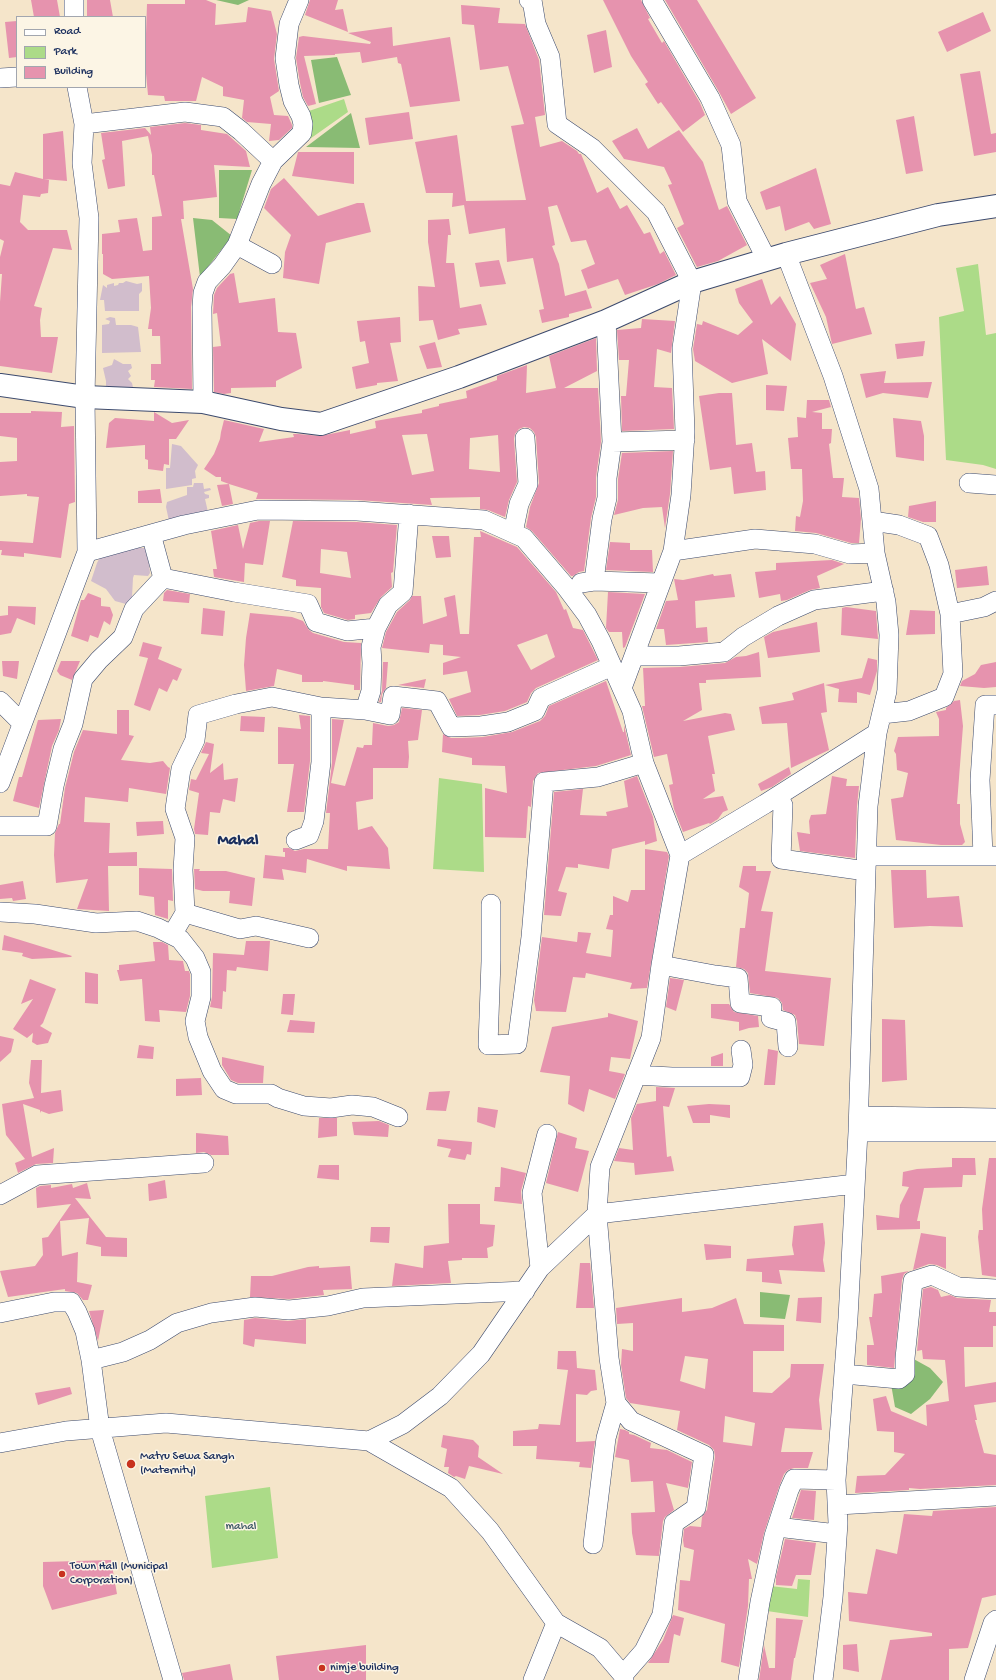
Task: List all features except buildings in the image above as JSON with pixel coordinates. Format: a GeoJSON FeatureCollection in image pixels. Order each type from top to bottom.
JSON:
{"type":"FeatureCollection","features":[{"type":"Feature","properties":{"kind":"main road"},"geometry":{"type":"LineString","coordinates":[[0,385],[85,397],[203,402],[281,419],[322,424],[459,377],[606,321],[692,282],[777,257],[938,215],[996,206]]}},
{"type":"Feature","properties":{"kind":"street"},"geometry":{"type":"LineString","coordinates":[[74,0],[74,16]]}},
{"type":"Feature","properties":{"kind":"street"},"geometry":{"type":"LineString","coordinates":[[203,402],[202,307],[203,293],[207,282],[222,266],[236,245],[252,204],[273,161],[302,133],[303,124],[301,116],[293,101],[285,58],[289,24],[299,0]]}},
{"type":"Feature","properties":{"kind":"street"},"geometry":{"type":"LineString","coordinates":[[529,0],[532,0],[536,24],[550,57],[557,124],[592,148],[656,212],[692,282],[682,348],[685,440],[681,495],[673,551],[622,688]]}},
{"type":"Feature","properties":{"kind":"street"},"geometry":{"type":"LineString","coordinates":[[652,0],[710,98],[731,145],[737,201],[777,257],[833,376],[869,489],[875,553],[884,591],[889,635],[887,691],[877,733],[868,806],[859,1124],[836,1480],[838,1534],[833,1597],[823,1680]]}},
{"type":"Feature","properties":{"kind":"street"},"geometry":{"type":"LineString","coordinates":[[0,78],[16,77]]}},
{"type":"Feature","properties":{"kind":"street"},"geometry":{"type":"LineString","coordinates":[[0,782],[87,552],[85,397],[89,218],[82,163],[84,124],[77,88]]}},
{"type":"Feature","properties":{"kind":"street"},"geometry":{"type":"LineString","coordinates":[[84,124],[185,112],[223,118],[241,131],[273,161]]}},
{"type":"Feature","properties":{"kind":"street"},"geometry":{"type":"LineString","coordinates":[[236,245],[272,264]]}},
{"type":"Feature","properties":{"kind":"street"},"geometry":{"type":"LineString","coordinates":[[594,581],[602,519],[607,498],[607,478],[612,442],[606,321]]}},
{"type":"Feature","properties":{"kind":"street"},"geometry":{"type":"LineString","coordinates":[[513,533],[520,504],[528,484],[525,438]]}},
{"type":"Feature","properties":{"kind":"street"},"geometry":{"type":"LineString","coordinates":[[612,442],[685,440]]}},
{"type":"Feature","properties":{"kind":"street"},"geometry":{"type":"LineString","coordinates":[[969,484],[996,484]]}},
{"type":"Feature","properties":{"kind":"street"},"geometry":{"type":"LineString","coordinates":[[87,552],[184,525],[258,510],[357,511],[484,520],[524,538],[566,587],[587,615],[632,711],[644,763],[680,855],[650,1038],[600,1167],[597,1214],[609,1358],[616,1403],[606,1438],[592,1544]]}},
{"type":"Feature","properties":{"kind":"street"},"geometry":{"type":"LineString","coordinates":[[365,710],[371,691],[371,647],[376,628],[388,605],[402,592],[409,514]]}},
{"type":"Feature","properties":{"kind":"street"},"geometry":{"type":"LineString","coordinates":[[872,521],[899,525],[928,536],[939,565],[950,614],[953,674],[944,697],[909,711],[882,714]]}},
{"type":"Feature","properties":{"kind":"street"},"geometry":{"type":"LineString","coordinates":[[151,534],[163,578]]}},
{"type":"Feature","properties":{"kind":"street"},"geometry":{"type":"LineString","coordinates":[[673,551],[755,539],[815,544],[850,554],[875,553]]}},
{"type":"Feature","properties":{"kind":"street"},"geometry":{"type":"LineString","coordinates":[[163,578],[234,592],[308,604],[316,622],[347,631],[376,628]]}},
{"type":"Feature","properties":{"kind":"street"},"geometry":{"type":"LineString","coordinates":[[0,826],[47,826],[54,786],[63,749],[73,724],[84,679],[99,660],[124,637],[134,609],[163,578]]}},
{"type":"Feature","properties":{"kind":"street"},"geometry":{"type":"LineString","coordinates":[[566,587],[594,581],[660,583]]}},
{"type":"Feature","properties":{"kind":"street"},"geometry":{"type":"LineString","coordinates":[[634,656],[679,656],[724,652],[743,637],[778,616],[814,600],[884,591]]}},
{"type":"Feature","properties":{"kind":"street"},"geometry":{"type":"LineString","coordinates":[[950,614],[984,607],[996,601]]}},
{"type":"Feature","properties":{"kind":"street"},"geometry":{"type":"LineString","coordinates":[[172,935],[185,913],[183,870],[185,838],[176,809],[181,769],[195,740],[198,715],[236,704],[272,697],[321,708],[365,710],[390,715],[393,696],[437,702],[451,728],[481,726],[508,722],[535,711],[541,698],[612,666]]}},
{"type":"Feature","properties":{"kind":"street"},"geometry":{"type":"LineString","coordinates":[[0,701],[22,723]]}},
{"type":"Feature","properties":{"kind":"street"},"geometry":{"type":"LineString","coordinates":[[778,796],[783,805],[781,859],[866,863],[990,856],[984,705],[996,705]]}},
{"type":"Feature","properties":{"kind":"street"},"geometry":{"type":"LineString","coordinates":[[296,840],[309,835],[314,821],[321,762],[321,708]]}},
{"type":"Feature","properties":{"kind":"street"},"geometry":{"type":"LineString","coordinates":[[680,855],[778,796],[877,733]]}},
{"type":"Feature","properties":{"kind":"street"},"geometry":{"type":"LineString","coordinates":[[491,904],[492,961],[488,1045],[517,1044],[531,937],[544,782],[598,777],[644,763]]}},
{"type":"Feature","properties":{"kind":"street"},"geometry":{"type":"LineString","coordinates":[[0,912],[35,914],[96,923],[137,921],[158,928],[180,939],[195,958],[201,972],[202,997],[195,1021],[197,1032],[212,1071],[224,1089],[236,1094],[271,1094],[278,1098],[304,1106],[331,1108],[352,1106],[373,1107],[398,1117]]}},
{"type":"Feature","properties":{"kind":"street"},"geometry":{"type":"LineString","coordinates":[[185,913],[240,929],[256,926],[309,938]]}},
{"type":"Feature","properties":{"kind":"street"},"geometry":{"type":"LineString","coordinates":[[661,965],[738,978],[740,1003],[772,1007],[771,1018],[786,1022],[788,1047]]}},
{"type":"Feature","properties":{"kind":"street"},"geometry":{"type":"LineString","coordinates":[[636,1075],[672,1077],[740,1076],[743,1065],[741,1050]]}},
{"type":"Feature","properties":{"kind":"street"},"geometry":{"type":"LineString","coordinates":[[859,1124],[996,1118]]}},
{"type":"Feature","properties":{"kind":"street"},"geometry":{"type":"LineString","coordinates":[[859,1124],[996,1132]]}},
{"type":"Feature","properties":{"kind":"street"},"geometry":{"type":"LineString","coordinates":[[540,1268],[532,1193],[548,1134]]}},
{"type":"Feature","properties":{"kind":"street"},"geometry":{"type":"LineString","coordinates":[[0,1195],[37,1175],[204,1163]]}},
{"type":"Feature","properties":{"kind":"street"},"geometry":{"type":"LineString","coordinates":[[369,1441],[403,1424],[440,1396],[481,1354],[540,1268],[597,1214],[855,1184]]}},
{"type":"Feature","properties":{"kind":"street"},"geometry":{"type":"LineString","coordinates":[[844,1374],[899,1378],[905,1374],[905,1358],[913,1281],[932,1275],[958,1287],[996,1289]]}},
{"type":"Feature","properties":{"kind":"street"},"geometry":{"type":"LineString","coordinates":[[91,1360],[123,1352],[150,1340],[177,1323],[211,1313],[255,1308],[288,1310],[328,1306],[363,1298],[525,1291]]}},
{"type":"Feature","properties":{"kind":"street"},"geometry":{"type":"LineString","coordinates":[[0,1313],[54,1302],[71,1302],[85,1331],[91,1360],[100,1429],[174,1680]]}},
{"type":"Feature","properties":{"kind":"street"},"geometry":{"type":"LineString","coordinates":[[0,1443],[66,1431],[166,1423],[369,1441],[451,1488],[490,1532],[556,1623],[600,1648],[624,1678],[644,1651],[662,1616],[674,1523],[696,1508],[704,1455],[631,1421],[616,1403]]}},
{"type":"Feature","properties":{"kind":"street"},"geometry":{"type":"LineString","coordinates":[[748,1680],[760,1602],[777,1527],[789,1490],[794,1479],[836,1480]]}},
{"type":"Feature","properties":{"kind":"street"},"geometry":{"type":"LineString","coordinates":[[838,1505],[996,1496]]}},
{"type":"Feature","properties":{"kind":"street"},"geometry":{"type":"LineString","coordinates":[[777,1527],[838,1534]]}},
{"type":"Feature","properties":{"kind":"street"},"geometry":{"type":"LineString","coordinates":[[974,1680],[993,1623],[996,1620]]}},
{"type":"Feature","properties":{"kind":"street"},"geometry":{"type":"LineString","coordinates":[[533,1680],[556,1623]]}},
{"type":"Feature","properties":{"kind":"shaded area"},"geometry":{"type":"Polygon","coordinates":[[[126,281],[137,284],[142,283],[142,291],[139,294],[139,311],[105,311],[104,300],[100,300],[103,285],[107,288],[107,285],[114,283],[114,286],[126,281]]]}},
{"type":"Feature","properties":{"kind":"shaded area"},"geometry":{"type":"Polygon","coordinates":[[[110,317],[115,318],[116,325],[131,325],[138,327],[141,352],[102,353],[102,325],[109,324],[110,321],[105,319],[110,317]]]}},
{"type":"Feature","properties":{"kind":"shaded area"},"geometry":{"type":"Polygon","coordinates":[[[114,359],[123,364],[131,364],[132,368],[128,371],[131,376],[128,379],[132,383],[134,392],[106,391],[106,381],[103,368],[112,365],[114,359]]]}},
{"type":"Feature","properties":{"kind":"shaded area"},"geometry":{"type":"Polygon","coordinates":[[[172,444],[181,446],[198,465],[195,471],[196,478],[192,479],[192,485],[166,489],[166,468],[170,468],[172,444]]]}},
{"type":"Feature","properties":{"kind":"shaded area"},"geometry":{"type":"Polygon","coordinates":[[[194,483],[203,483],[204,489],[210,488],[211,490],[204,492],[205,494],[209,495],[209,498],[205,499],[208,512],[169,521],[166,507],[167,502],[187,495],[187,487],[193,487],[194,483]]]}},
{"type":"Feature","properties":{"kind":"shaded area"},"geometry":{"type":"Polygon","coordinates":[[[118,548],[145,548],[149,564],[150,573],[148,576],[134,575],[132,597],[126,604],[115,601],[106,589],[91,581],[102,553],[118,548]]]}},
{"type":"Feature","properties":{"kind":"green space"},"geometry":{"type":"Polygon","coordinates":[[[216,0],[249,0],[238,5],[216,0]]]}},
{"type":"Feature","properties":{"kind":"green space"},"geometry":{"type":"Polygon","coordinates":[[[337,57],[351,95],[319,103],[311,60],[337,57]]]}},
{"type":"Feature","properties":{"kind":"green space"},"geometry":{"type":"Polygon","coordinates":[[[344,99],[348,112],[290,153],[306,112],[344,99]]]}},
{"type":"Feature","properties":{"kind":"green space"},"geometry":{"type":"Polygon","coordinates":[[[351,113],[360,148],[306,147],[351,113]]]}},
{"type":"Feature","properties":{"kind":"green space"},"geometry":{"type":"Polygon","coordinates":[[[219,170],[252,170],[237,219],[219,218],[219,170]]]}},
{"type":"Feature","properties":{"kind":"green space"},"geometry":{"type":"Polygon","coordinates":[[[193,218],[212,220],[232,236],[200,277],[193,218]]]}},
{"type":"Feature","properties":{"kind":"green space"},"geometry":{"type":"Polygon","coordinates":[[[978,264],[986,335],[996,333],[996,469],[983,465],[946,460],[939,317],[964,311],[956,268],[978,264]]]}},
{"type":"Feature","properties":{"kind":"green space"},"geometry":{"type":"Polygon","coordinates":[[[439,778],[482,784],[484,872],[433,869],[439,778]]]}},
{"type":"Feature","properties":{"kind":"green space"},"geometry":{"type":"Polygon","coordinates":[[[760,1292],[790,1295],[785,1319],[760,1317],[760,1292]]]}},
{"type":"Feature","properties":{"kind":"green space"},"geometry":{"type":"Polygon","coordinates":[[[910,1357],[930,1368],[943,1382],[930,1399],[911,1414],[895,1407],[891,1384],[910,1357]]]}},
{"type":"Feature","properties":{"kind":"green space","name":"mahal"},"geometry":{"type":"Polygon","coordinates":[[[270,1487],[278,1558],[212,1568],[205,1496],[270,1487]]]}},
{"type":"Feature","properties":{"kind":"green space"},"geometry":{"type":"Polygon","coordinates":[[[798,1579],[810,1580],[808,1617],[767,1611],[770,1586],[797,1589],[798,1579]]]}},
{"type":"Feature","properties":{"kind":"place","name":"Matru Sewa Sangh (Maternity)"},"geometry":{"type":"Point","coordinates":[131,1464]}},
{"type":"Feature","properties":{"kind":"place","name":"Town Hall (Municipal Corporation)"},"geometry":{"type":"Point","coordinates":[62,1574]}},
{"type":"Feature","properties":{"kind":"place","name":"nimje building"},"geometry":{"type":"Point","coordinates":[322,1668]}},
{"type":"Feature","properties":{"kind":"district","name":"Mahal"},"geometry":{"type":"Point","coordinates":[238,842]}}]}
